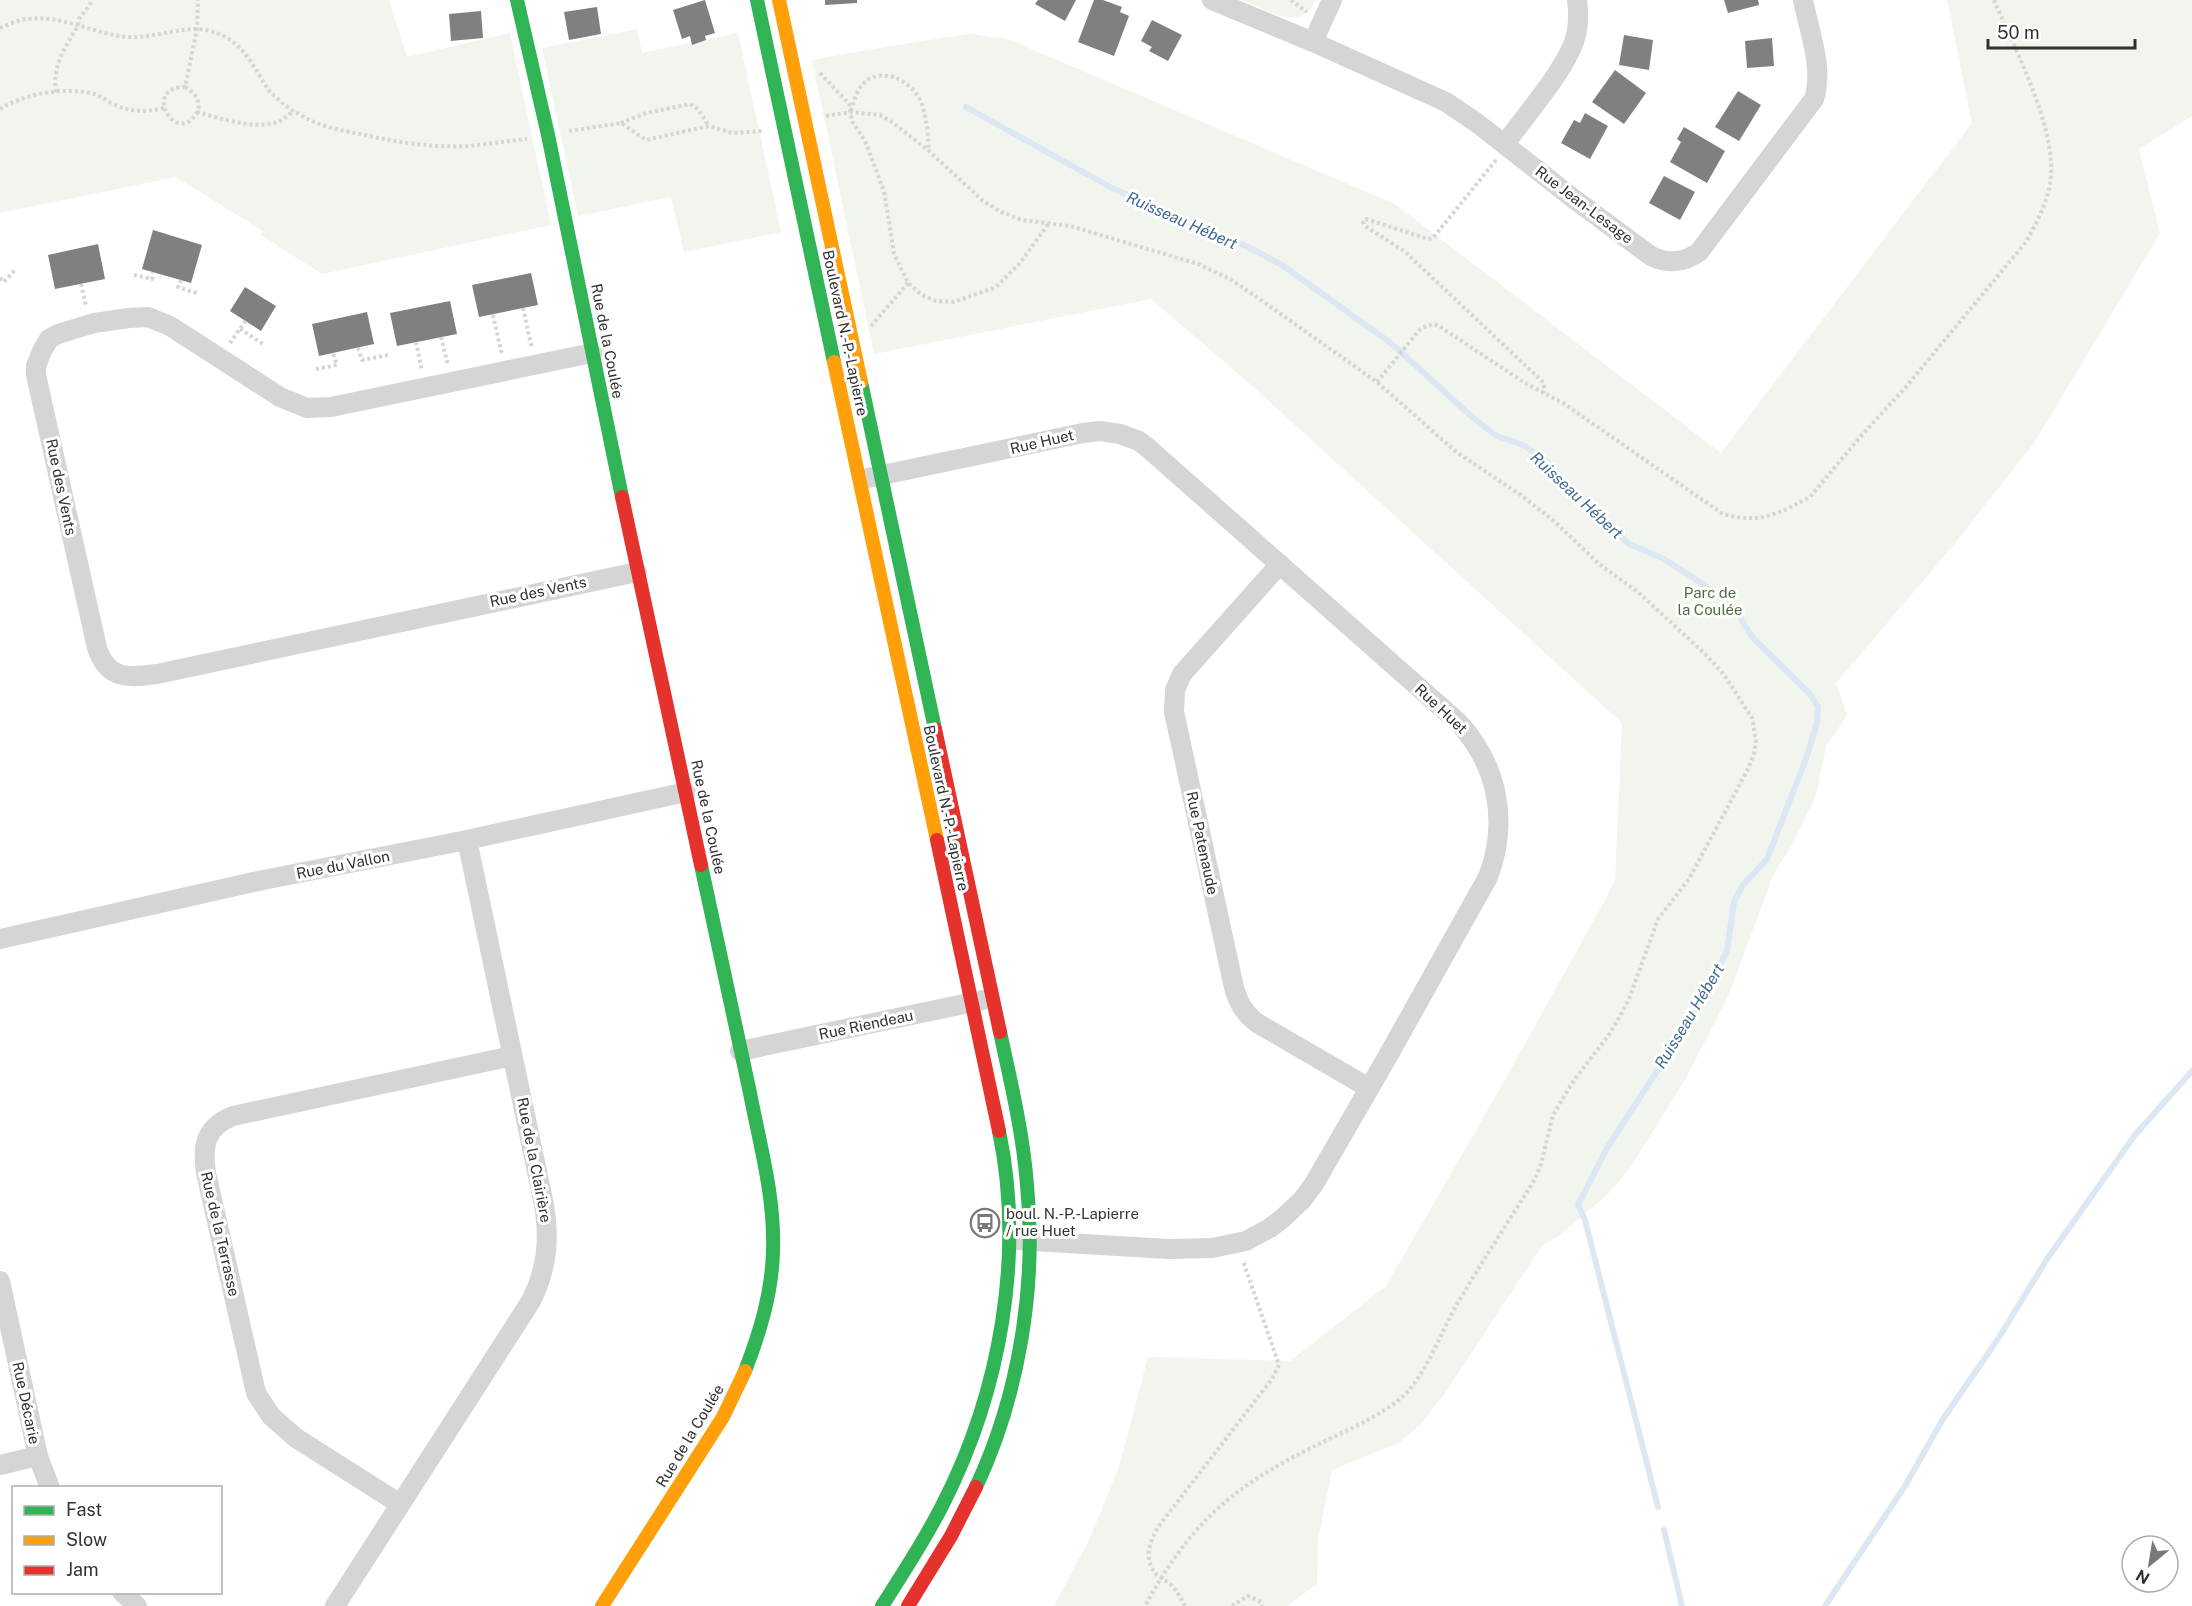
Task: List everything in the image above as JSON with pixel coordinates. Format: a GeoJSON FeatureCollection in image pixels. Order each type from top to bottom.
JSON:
{"type":"FeatureCollection","features":[{"type":"Feature","properties":{"kind":"street","name":"Rue de la Coulée"},"geometry":{"type":"LineString","coordinates":[[517,0],[548,135],[637,572],[760,1143],[772,1215],[771,1268],[763,1317],[747,1368],[723,1417],[602,1606]]}},
{"type":"Feature","properties":{"kind":"street","name":"Boulevard N.-P.-Lapierre"},"geometry":{"type":"LineString","coordinates":[[757,0],[1000,1136],[1009,1240],[1002,1310],[990,1378],[966,1454],[930,1530],[882,1606]]}},
{"type":"Feature","properties":{"kind":"street","name":"Boulevard N.-P.-Lapierre"},"geometry":{"type":"LineString","coordinates":[[779,0],[1016,1107],[1026,1169],[1029,1241],[1027,1288],[1013,1378],[987,1460],[951,1536],[908,1606]]}},
{"type":"Feature","properties":{"kind":"street","name":"Rue Jean-Lesage"},"geometry":{"type":"LineString","coordinates":[[1212,0],[1313,42],[1446,102],[1477,123],[1501,151],[1574,199],[1651,256],[1665,261],[1690,258],[1702,247],[1814,99],[1817,87],[1817,68],[1803,0]]}},
{"type":"Feature","properties":{"kind":"street"},"geometry":{"type":"LineString","coordinates":[[1313,42],[1332,0]]}},
{"type":"Feature","properties":{"kind":"street"},"geometry":{"type":"LineString","coordinates":[[1501,151],[1572,48],[1579,18],[1577,0]]}},
{"type":"Feature","properties":{"kind":"street","name":"Rue des Vents"},"geometry":{"type":"LineString","coordinates":[[592,353],[331,407],[307,408],[280,398],[164,323],[148,317],[140,317],[94,323],[49,339],[38,359],[36,375],[101,659],[115,672],[130,677],[157,674],[637,572]]}},
{"type":"Feature","properties":{"kind":"street","name":"Rue Huet"},"geometry":{"type":"LineString","coordinates":[[860,480],[1083,433],[1100,431],[1120,434],[1138,441],[1280,564],[1466,731],[1479,748],[1498,800],[1497,850],[1488,877],[1314,1184],[1302,1200],[1270,1228],[1246,1241],[1225,1246],[1191,1250],[1009,1240]]}},
{"type":"Feature","properties":{"kind":"street","name":"Rue Patenaude"},"geometry":{"type":"LineString","coordinates":[[1280,564],[1182,674],[1175,690],[1174,712],[1239,1004],[1257,1023],[1369,1088]]}},
{"type":"Feature","properties":{"kind":"street","name":"Rue du Vallon"},"geometry":{"type":"LineString","coordinates":[[0,939],[263,880],[467,840],[686,792]]}},
{"type":"Feature","properties":{"kind":"street","name":"Rue de la Clairière"},"geometry":{"type":"LineString","coordinates":[[335,1606],[522,1316],[539,1286],[546,1258],[548,1225],[467,840]]}},
{"type":"Feature","properties":{"kind":"street","name":"Rue Riendeau"},"geometry":{"type":"LineString","coordinates":[[740,1051],[992,998]]}},
{"type":"Feature","properties":{"kind":"street","name":"Rue de la Terrasse"},"geometry":{"type":"LineString","coordinates":[[400,1504],[292,1434],[271,1416],[255,1393],[206,1173],[205,1142],[216,1126],[233,1116],[512,1056]]}},
{"type":"Feature","properties":{"kind":"street","name":"Rue Décarie"},"geometry":{"type":"LineString","coordinates":[[0,1281],[38,1456],[49,1486]]}},
{"type":"Feature","properties":{"kind":"street"},"geometry":{"type":"LineString","coordinates":[[0,1465],[38,1456]]}},
{"type":"Feature","properties":{"kind":"street"},"geometry":{"type":"LineString","coordinates":[[123,1594],[137,1606]]}},
{"type":"Feature","properties":{"kind":"path"},"geometry":{"type":"LineString","coordinates":[[56,92],[54,77],[56,67],[78,26],[79,19],[93,0]]}},
{"type":"Feature","properties":{"kind":"path"},"geometry":{"type":"LineString","coordinates":[[185,87],[197,29],[198,0]]}},
{"type":"Feature","properties":{"kind":"path"},"geometry":{"type":"LineString","coordinates":[[1291,0],[1308,12]]}},
{"type":"Feature","properties":{"kind":"path"},"geometry":{"type":"LineString","coordinates":[[1377,382],[1414,335],[1426,325],[1439,326],[1525,383],[1563,404],[1723,514],[1741,518],[1760,518],[1783,511],[1810,497],[1860,436],[1905,388],[2026,242],[2046,200],[2051,175],[2050,147],[2044,122],[1994,0]]}},
{"type":"Feature","properties":{"kind":"path"},"geometry":{"type":"LineString","coordinates":[[0,28],[23,19],[42,18],[66,21],[108,35],[131,37],[197,29],[220,34],[233,42],[245,53],[270,91],[294,110],[313,121],[337,129],[392,141],[466,146],[535,138]]}},
{"type":"Feature","properties":{"kind":"path"},"geometry":{"type":"LineString","coordinates":[[818,71],[849,104],[852,121],[865,141],[884,191],[891,240],[901,272],[908,283],[928,299],[954,302],[988,291],[1005,280],[1049,223]]}},
{"type":"Feature","properties":{"kind":"path"},"geometry":{"type":"LineString","coordinates":[[851,112],[856,97],[866,81],[878,75],[898,79],[913,90],[920,101],[926,120],[929,151]]}},
{"type":"Feature","properties":{"kind":"path"},"geometry":{"type":"LineString","coordinates":[[185,87],[199,103],[192,119],[182,123],[166,116],[164,108],[167,94],[173,89],[185,87]]}},
{"type":"Feature","properties":{"kind":"path"},"geometry":{"type":"LineString","coordinates":[[0,109],[20,99],[56,92],[90,93],[139,113],[164,108]]}},
{"type":"Feature","properties":{"kind":"path"},"geometry":{"type":"LineString","coordinates":[[561,133],[621,123],[646,113],[690,104],[698,109],[709,126]]}},
{"type":"Feature","properties":{"kind":"path"},"geometry":{"type":"LineString","coordinates":[[197,112],[260,124],[274,123],[284,119],[294,110]]}},
{"type":"Feature","properties":{"kind":"path"},"geometry":{"type":"LineString","coordinates":[[821,117],[851,112],[880,115],[929,151],[982,200],[999,211],[1022,220],[1070,225],[1125,241],[1198,264],[1230,279],[1377,382],[1455,451],[1522,496],[1554,521],[1599,564],[1638,592],[1705,654],[1725,676],[1752,718],[1756,741],[1754,754],[1739,786],[1689,879],[1658,919],[1629,999],[1620,1016],[1608,1036],[1574,1080],[1553,1115],[1535,1179],[1457,1305],[1411,1387],[1382,1410],[1293,1457],[1228,1498],[1194,1531],[1161,1577],[1145,1606]]}},
{"type":"Feature","properties":{"kind":"path"},"geometry":{"type":"LineString","coordinates":[[621,123],[646,140],[709,126],[732,133],[763,131]]}},
{"type":"Feature","properties":{"kind":"path"},"geometry":{"type":"LineString","coordinates":[[1501,151],[1433,238],[1428,240],[1366,219],[1363,222],[1365,226],[1404,250],[1446,289],[1544,383],[1546,388],[1544,393]]}},
{"type":"Feature","properties":{"kind":"path"},"geometry":{"type":"LineString","coordinates":[[0,278],[4,282],[15,270]]}},
{"type":"Feature","properties":{"kind":"path"},"geometry":{"type":"LineString","coordinates":[[134,275],[152,279],[153,272]]}},
{"type":"Feature","properties":{"kind":"path"},"geometry":{"type":"LineString","coordinates":[[181,280],[178,287],[199,294]]}},
{"type":"Feature","properties":{"kind":"path"},"geometry":{"type":"LineString","coordinates":[[867,331],[908,283]]}},
{"type":"Feature","properties":{"kind":"path"},"geometry":{"type":"LineString","coordinates":[[523,308],[536,364]]}},
{"type":"Feature","properties":{"kind":"path"},"geometry":{"type":"LineString","coordinates":[[493,315],[505,370]]}},
{"type":"Feature","properties":{"kind":"path"},"geometry":{"type":"LineString","coordinates":[[220,358],[246,320]]}},
{"type":"Feature","properties":{"kind":"path"},"geometry":{"type":"LineString","coordinates":[[240,329],[263,344]]}},
{"type":"Feature","properties":{"kind":"path"},"geometry":{"type":"LineString","coordinates":[[441,337],[452,382]]}},
{"type":"Feature","properties":{"kind":"path"},"geometry":{"type":"LineString","coordinates":[[416,342],[425,387]]}},
{"type":"Feature","properties":{"kind":"path"},"geometry":{"type":"LineString","coordinates":[[358,348],[362,360],[388,355]]}},
{"type":"Feature","properties":{"kind":"path"},"geometry":{"type":"LineString","coordinates":[[316,369],[337,365],[333,353]]}},
{"type":"Feature","properties":{"kind":"path"},"geometry":{"type":"LineString","coordinates":[[1185,1606],[1171,1584],[1152,1568],[1148,1555],[1153,1536],[1272,1379],[1279,1365],[1242,1256]]}},
{"type":"Feature","properties":{"kind":"path"},"geometry":{"type":"LineString","coordinates":[[1232,1606],[1248,1596],[1261,1602],[1262,1606]]}},
{"type":"Feature","properties":{"kind":"green space"},"geometry":{"type":"Polygon","coordinates":[[[0,0],[389,0],[407,57],[510,33],[551,225],[322,274],[261,235],[263,231],[176,177],[0,213],[0,0]]]}},
{"type":"Feature","properties":{"kind":"green space"},"geometry":{"type":"Polygon","coordinates":[[[1243,0],[1316,0],[1301,16],[1292,18],[1273,13],[1243,0]]]}},
{"type":"Feature","properties":{"kind":"green space","name":"Parc de la Coulée"},"geometry":{"type":"Polygon","coordinates":[[[1947,0],[2192,0],[2192,116],[2139,149],[2160,233],[2034,443],[1952,547],[1836,683],[1847,715],[1826,747],[1816,795],[1792,845],[1774,873],[1729,994],[1685,1080],[1630,1168],[1607,1195],[1560,1235],[1542,1246],[1445,1393],[1420,1425],[1400,1442],[1332,1470],[1318,1540],[1317,1584],[1287,1606],[1054,1606],[1089,1540],[1119,1467],[1148,1357],[1290,1361],[1386,1286],[1497,1094],[1615,880],[1622,723],[1250,384],[1151,299],[874,354],[812,60],[969,34],[1008,39],[1395,204],[1721,453],[1972,123],[1947,0]]]}},
{"type":"Feature","properties":{"kind":"green space"},"geometry":{"type":"Polygon","coordinates":[[[637,29],[642,53],[738,33],[781,232],[684,252],[671,197],[578,216],[542,48],[637,29]]]}},
{"type":"Feature","properties":{"kind":"building"},"geometry":{"type":"Polygon","coordinates":[[[705,0],[715,33],[705,36],[706,40],[692,45],[690,36],[682,39],[673,10],[705,0]]]}},
{"type":"Feature","properties":{"kind":"building"},"geometry":{"type":"Polygon","coordinates":[[[825,0],[857,0],[857,3],[825,5],[825,0]]]}},
{"type":"Feature","properties":{"kind":"building"},"geometry":{"type":"Polygon","coordinates":[[[1038,0],[1076,0],[1065,21],[1035,4],[1038,0]]]}},
{"type":"Feature","properties":{"kind":"building"},"geometry":{"type":"Polygon","coordinates":[[[1094,0],[1103,0],[1122,7],[1120,12],[1129,16],[1114,56],[1078,42],[1094,0]]]}},
{"type":"Feature","properties":{"kind":"building"},"geometry":{"type":"Polygon","coordinates":[[[1724,0],[1758,0],[1759,5],[1728,13],[1724,0]]]}},
{"type":"Feature","properties":{"kind":"building"},"geometry":{"type":"Polygon","coordinates":[[[597,7],[601,34],[569,40],[564,12],[597,7]]]}},
{"type":"Feature","properties":{"kind":"building"},"geometry":{"type":"Polygon","coordinates":[[[481,11],[483,38],[451,41],[449,14],[481,11]]]}},
{"type":"Feature","properties":{"kind":"building"},"geometry":{"type":"Polygon","coordinates":[[[1152,20],[1182,35],[1168,61],[1149,51],[1152,47],[1141,41],[1152,20]]]}},
{"type":"Feature","properties":{"kind":"building"},"geometry":{"type":"Polygon","coordinates":[[[1624,35],[1653,40],[1649,70],[1619,65],[1624,35]]]}},
{"type":"Feature","properties":{"kind":"building"},"geometry":{"type":"Polygon","coordinates":[[[1772,38],[1774,66],[1747,68],[1745,41],[1772,38]]]}},
{"type":"Feature","properties":{"kind":"building"},"geometry":{"type":"Polygon","coordinates":[[[1615,70],[1646,93],[1624,124],[1592,102],[1615,70]]]}},
{"type":"Feature","properties":{"kind":"building"},"geometry":{"type":"Polygon","coordinates":[[[1738,91],[1761,105],[1739,141],[1715,127],[1738,91]]]}},
{"type":"Feature","properties":{"kind":"building"},"geometry":{"type":"Polygon","coordinates":[[[1585,113],[1608,126],[1590,159],[1561,143],[1574,120],[1580,123],[1585,113]]]}},
{"type":"Feature","properties":{"kind":"building"},"geometry":{"type":"Polygon","coordinates":[[[1684,127],[1725,151],[1707,183],[1670,162],[1681,142],[1677,139],[1684,127]]]}},
{"type":"Feature","properties":{"kind":"building"},"geometry":{"type":"Polygon","coordinates":[[[1664,176],[1695,192],[1680,220],[1649,203],[1664,176]]]}},
{"type":"Feature","properties":{"kind":"building"},"geometry":{"type":"Polygon","coordinates":[[[153,230],[202,245],[191,283],[142,269],[153,230]]]}},
{"type":"Feature","properties":{"kind":"building"},"geometry":{"type":"Polygon","coordinates":[[[98,244],[105,279],[55,289],[48,255],[98,244]]]}},
{"type":"Feature","properties":{"kind":"building"},"geometry":{"type":"Polygon","coordinates":[[[531,273],[538,305],[479,317],[472,285],[531,273]]]}},
{"type":"Feature","properties":{"kind":"building"},"geometry":{"type":"Polygon","coordinates":[[[245,287],[276,306],[261,331],[230,311],[245,287]]]}},
{"type":"Feature","properties":{"kind":"building"},"geometry":{"type":"Polygon","coordinates":[[[450,301],[457,334],[397,346],[390,313],[450,301]]]}},
{"type":"Feature","properties":{"kind":"building"},"geometry":{"type":"Polygon","coordinates":[[[367,312],[374,344],[319,356],[312,324],[367,312]]]}},
{"type":"Feature","properties":{"kind":"waterway","name":"Ruisseau Hébert"},"geometry":{"type":"LineString","coordinates":[[966,107],[1112,188],[1248,247],[1282,265],[1392,344],[1495,435],[1525,446],[1547,462],[1605,523],[1629,544],[1662,558],[1700,582],[1737,613],[1753,638],[1810,694],[1818,707],[1817,723],[1806,759],[1767,859],[1743,885],[1734,902],[1727,951],[1696,1011],[1607,1148],[1578,1205],[1585,1220],[1658,1507]]}},
{"type":"Feature","properties":{"kind":"waterway"},"geometry":{"type":"LineString","coordinates":[[1825,1606],[1905,1486],[1943,1419],[1998,1339],[2047,1259],[2135,1135],[2192,1071]]}},
{"type":"Feature","properties":{"kind":"waterway","name":"Ruisseau Hébert"},"geometry":{"type":"LineString","coordinates":[[1664,1530],[1682,1606]]}},
{"type":"Feature","properties":{"kind":"traffic: fast"},"geometry":{"type":"LineString","coordinates":[[517,0],[548,135],[622,497]]}},
{"type":"Feature","properties":{"kind":"traffic: fast"},"geometry":{"type":"LineString","coordinates":[[757,0],[834,362]]}},
{"type":"Feature","properties":{"kind":"traffic: fast"},"geometry":{"type":"LineString","coordinates":[[861,382],[935,729]]}},
{"type":"Feature","properties":{"kind":"traffic: fast"},"geometry":{"type":"LineString","coordinates":[[701,865],[762,1152],[772,1211],[773,1251],[768,1297],[745,1371]]}},
{"type":"Feature","properties":{"kind":"traffic: fast"},"geometry":{"type":"LineString","coordinates":[[976,1487],[1004,1415],[1014,1378],[1027,1301],[1029,1223],[1023,1146],[1000,1032]]}},
{"type":"Feature","properties":{"kind":"traffic: fast"},"geometry":{"type":"LineString","coordinates":[[882,1606],[943,1504],[963,1461],[993,1369],[1008,1274],[1009,1226],[1006,1178],[999,1131]]}},
{"type":"Feature","properties":{"kind":"traffic: slow"},"geometry":{"type":"LineString","coordinates":[[779,0],[861,382]]}},
{"type":"Feature","properties":{"kind":"traffic: slow"},"geometry":{"type":"LineString","coordinates":[[834,362],[937,840]]}},
{"type":"Feature","properties":{"kind":"traffic: slow"},"geometry":{"type":"LineString","coordinates":[[602,1606],[723,1417],[745,1371]]}},
{"type":"Feature","properties":{"kind":"traffic: jam"},"geometry":{"type":"LineString","coordinates":[[622,497],[701,865]]}},
{"type":"Feature","properties":{"kind":"traffic: jam"},"geometry":{"type":"LineString","coordinates":[[935,729],[1000,1032]]}},
{"type":"Feature","properties":{"kind":"traffic: jam"},"geometry":{"type":"LineString","coordinates":[[937,840],[999,1131]]}},
{"type":"Feature","properties":{"kind":"traffic: jam"},"geometry":{"type":"LineString","coordinates":[[908,1606],[951,1536],[976,1487]]}},
{"type":"Feature","properties":{"kind":"place","name":"boul. N.-P.-Lapierre / rue Huet"},"geometry":{"type":"Point","coordinates":[985,1223]}}]}
